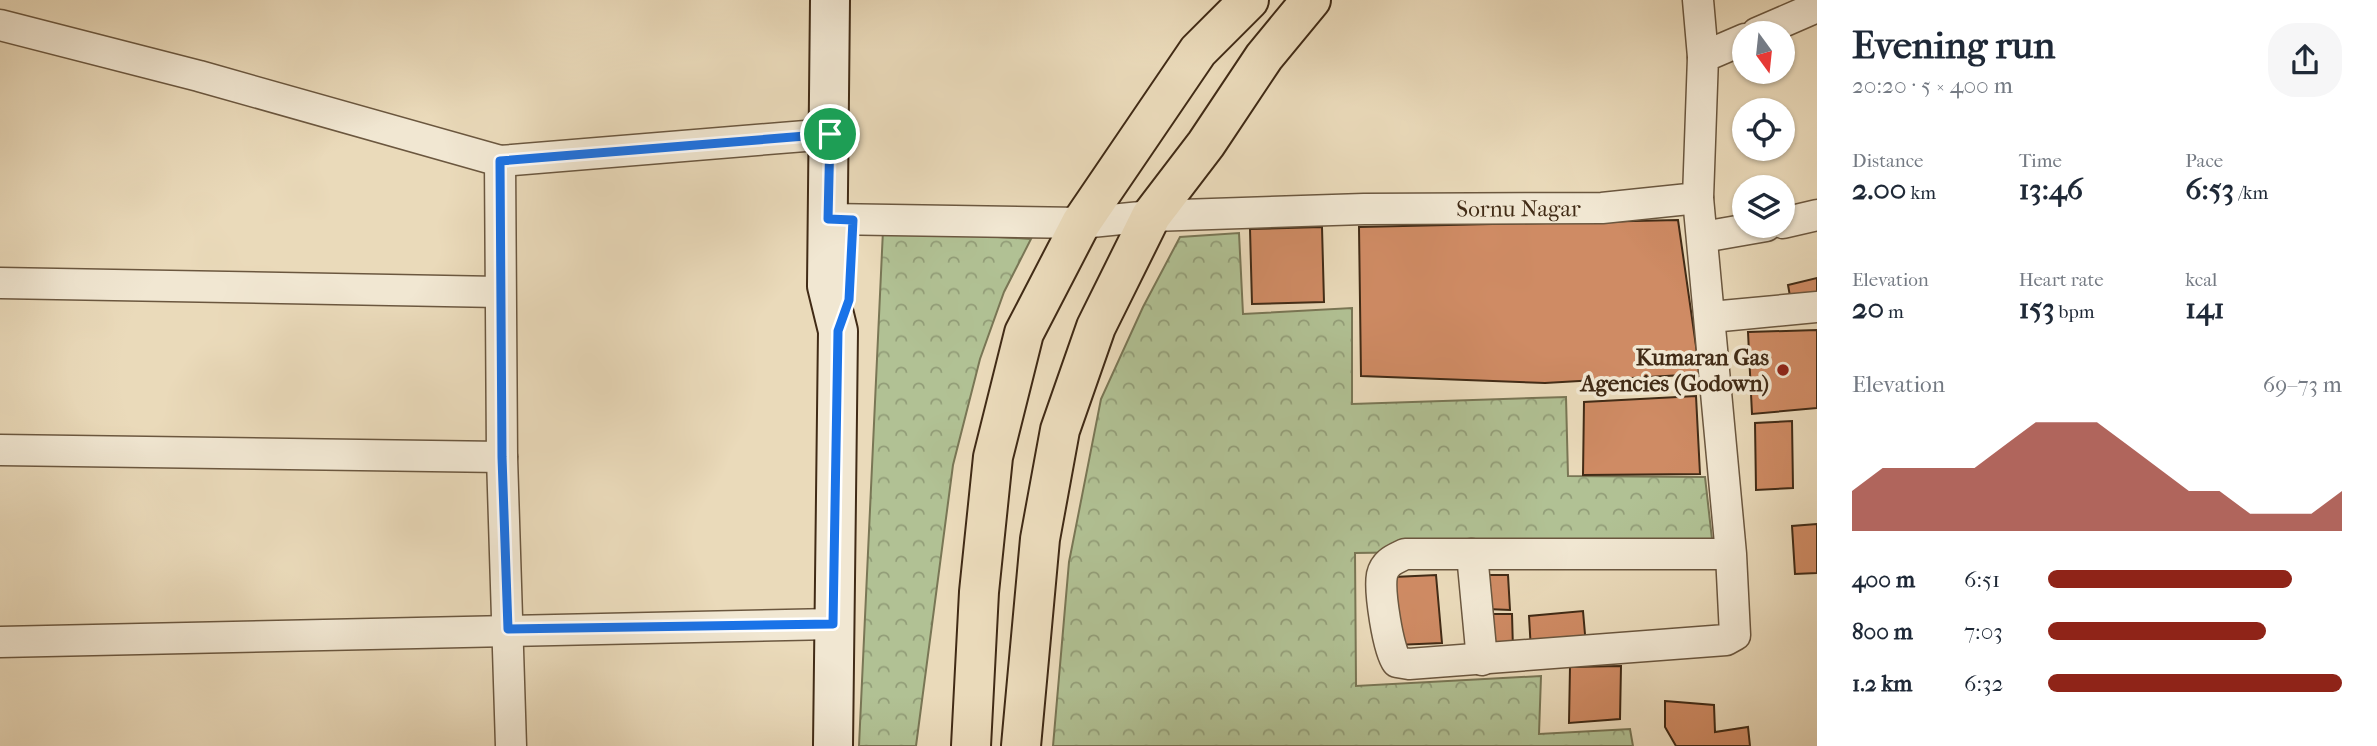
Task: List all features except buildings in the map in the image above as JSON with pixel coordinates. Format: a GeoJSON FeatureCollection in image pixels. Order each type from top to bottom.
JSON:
{"type":"FeatureCollection","features":[{"type":"Feature","properties":{"kind":"highway"},"geometry":{"type":"LineString","coordinates":[[971,746],[979,592],[993,457],[1024,333],[1081,223],[1198,51],[1249,0]]}},
{"type":"Feature","properties":{"kind":"highway"},"geometry":{"type":"LineString","coordinates":[[1022,730],[1040,539],[1060,430],[1096,327],[1151,216],[1206,144],[1264,57],[1311,0]]}},
{"type":"Feature","properties":{"kind":"street"},"geometry":{"type":"LineString","coordinates":[[830,0],[830,134],[849,300],[838,331],[833,746]]}},
{"type":"Feature","properties":{"kind":"street"},"geometry":{"type":"LineString","coordinates":[[841,220],[855,0]]}},
{"type":"Feature","properties":{"kind":"street"},"geometry":{"type":"LineString","coordinates":[[1698,0],[1703,57],[1698,198],[1711,317],[1731,554],[1737,626],[1735,635],[1726,640],[1409,664],[1397,662],[1389,651],[1382,575],[1389,561],[1405,554],[1731,554]]}},
{"type":"Feature","properties":{"kind":"street"},"geometry":{"type":"LineString","coordinates":[[1785,21],[1817,7]]}},
{"type":"Feature","properties":{"kind":"street"},"geometry":{"type":"LineString","coordinates":[[0,25],[198,76],[500,161],[830,134]]}},
{"type":"Feature","properties":{"kind":"street"},"geometry":{"type":"LineString","coordinates":[[1703,57],[1732,45]]}},
{"type":"Feature","properties":{"kind":"street"},"geometry":{"type":"LineString","coordinates":[[500,161],[502,457],[511,746]]}},
{"type":"Feature","properties":{"kind":"street","name":"Sornu Nagar"},"geometry":{"type":"LineString","coordinates":[[841,220],[1081,223],[1151,216],[1364,209],[1602,208],[1698,198]]}},
{"type":"Feature","properties":{"kind":"street"},"geometry":{"type":"LineString","coordinates":[[1795,220],[1817,215]]}},
{"type":"Feature","properties":{"kind":"street"},"geometry":{"type":"LineString","coordinates":[[1703,237],[1732,232]]}},
{"type":"Feature","properties":{"kind":"street"},"geometry":{"type":"LineString","coordinates":[[0,283],[499,292]]}},
{"type":"Feature","properties":{"kind":"street"},"geometry":{"type":"LineString","coordinates":[[1711,317],[1817,307]]}},
{"type":"Feature","properties":{"kind":"street"},"geometry":{"type":"LineString","coordinates":[[0,450],[502,457]]}},
{"type":"Feature","properties":{"kind":"street"},"geometry":{"type":"LineString","coordinates":[[1472,554],[1482,660]]}},
{"type":"Feature","properties":{"kind":"street"},"geometry":{"type":"LineString","coordinates":[[0,642],[833,624]]}},
{"type":"Feature","properties":{"kind":"green space"},"geometry":{"type":"Polygon","coordinates":[[[883,230],[1031,239],[1004,292],[980,359],[953,465],[916,746],[859,746],[883,230]]]}},
{"type":"Feature","properties":{"kind":"green space"},"geometry":{"type":"Polygon","coordinates":[[[1239,233],[1243,314],[1352,308],[1352,404],[1566,397],[1568,476],[1705,477],[1713,548],[1355,553],[1356,686],[1541,676],[1539,734],[1630,729],[1633,746],[1053,746],[1069,562],[1101,399],[1143,307],[1180,237],[1239,233]]]}},
{"type":"Feature","properties":{"kind":"place","name":"Kumaran Gas Agencies (Godown)"},"geometry":{"type":"Point","coordinates":[1783,370]}},
{"type":"Feature","properties":{"kind":"route"},"geometry":{"type":"LineString","coordinates":[[830,134],[828,219],[853,220],[849,300],[838,331],[833,624],[508,629],[499,292],[500,161],[830,134]]}}]}
